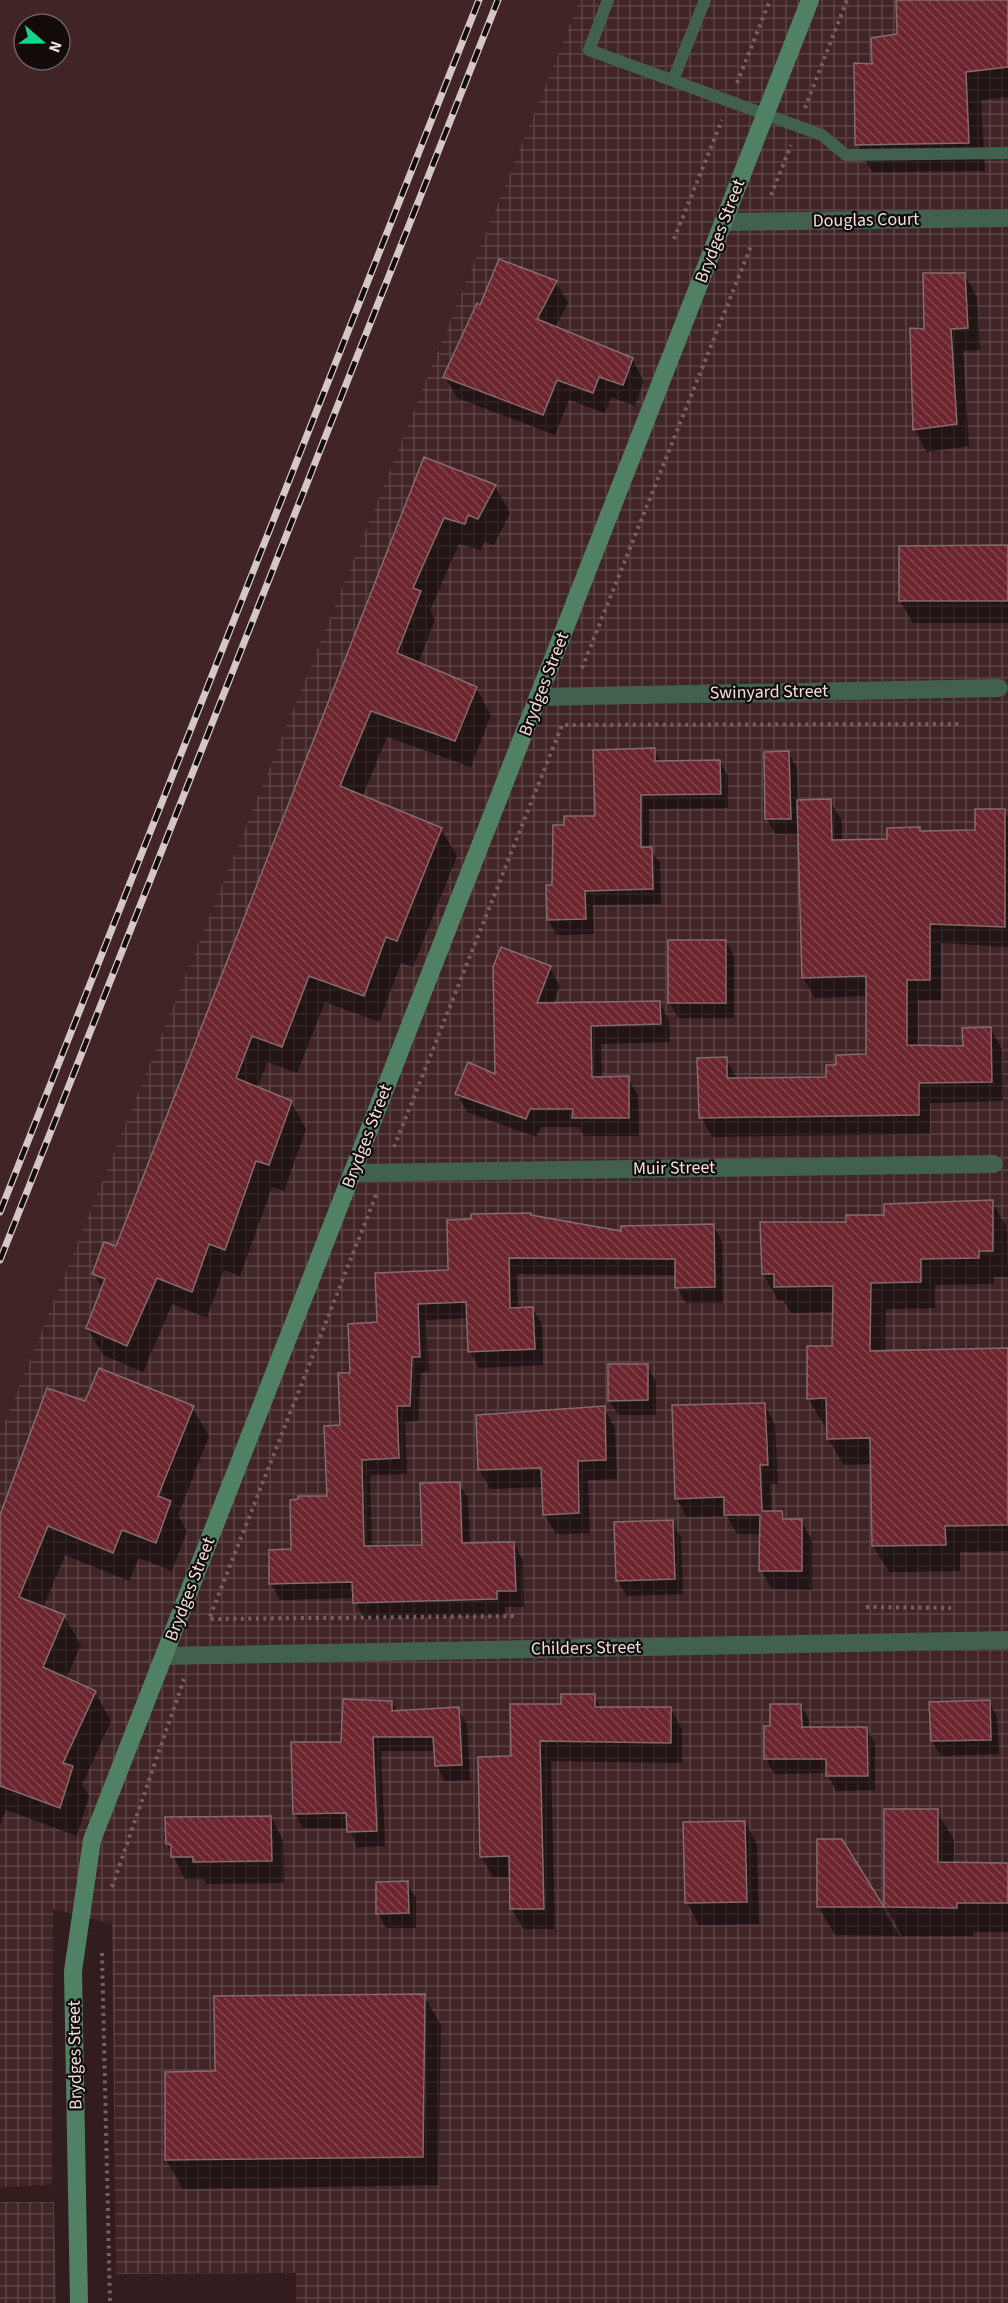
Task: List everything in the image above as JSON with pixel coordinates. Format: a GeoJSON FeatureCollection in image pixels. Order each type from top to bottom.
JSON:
{"type":"FeatureCollection","features":[{"type":"Feature","properties":{"kind":"street","name":"Brydges Street"},"geometry":{"type":"LineString","coordinates":[[79,2303],[73,1971],[92,1840],[810,0]]}},
{"type":"Feature","properties":{"kind":"street","name":"Douglas Court"},"geometry":{"type":"LineString","coordinates":[[723,222],[1008,218]]}},
{"type":"Feature","properties":{"kind":"street","name":"Swinyard Street"},"geometry":{"type":"LineString","coordinates":[[538,697],[999,688]]}},
{"type":"Feature","properties":{"kind":"street","name":"Muir Street"},"geometry":{"type":"LineString","coordinates":[[353,1173],[994,1164]]}},
{"type":"Feature","properties":{"kind":"street","name":"Childers Street"},"geometry":{"type":"LineString","coordinates":[[164,1656],[1008,1640]]}},
{"type":"Feature","properties":{"kind":"lane"},"geometry":{"type":"LineString","coordinates":[[608,0],[589,50],[822,135],[846,155],[1008,153]]}},
{"type":"Feature","properties":{"kind":"lane"},"geometry":{"type":"LineString","coordinates":[[674,80],[705,0]]}},
{"type":"Feature","properties":{"kind":"path"},"geometry":{"type":"LineString","coordinates":[[734,91],[770,0]]}},
{"type":"Feature","properties":{"kind":"path"},"geometry":{"type":"LineString","coordinates":[[803,113],[847,0]]}},
{"type":"Feature","properties":{"kind":"path"},"geometry":{"type":"LineString","coordinates":[[674,239],[722,120]]}},
{"type":"Feature","properties":{"kind":"path"},"geometry":{"type":"LineString","coordinates":[[771,195],[792,142]]}},
{"type":"Feature","properties":{"kind":"path"},"geometry":{"type":"LineString","coordinates":[[582,669],[752,243]]}},
{"type":"Feature","properties":{"kind":"path"},"geometry":{"type":"LineString","coordinates":[[393,1147],[562,725],[961,724]]}},
{"type":"Feature","properties":{"kind":"path"},"geometry":{"type":"LineString","coordinates":[[388,1193],[376,1193],[209,1619],[517,1616]]}},
{"type":"Feature","properties":{"kind":"path"},"geometry":{"type":"LineString","coordinates":[[867,1607],[951,1608]]}},
{"type":"Feature","properties":{"kind":"path"},"geometry":{"type":"LineString","coordinates":[[109,1896],[185,1677],[196,1677]]}},
{"type":"Feature","properties":{"kind":"path"},"geometry":{"type":"LineString","coordinates":[[102,1941],[110,2303]]}},
{"type":"Feature","properties":{"kind":"shaded area"},"geometry":{"type":"Polygon","coordinates":[[[0,0],[580,0],[0,1434],[0,0]]]}},
{"type":"Feature","properties":{"kind":"shaded area"},"geometry":{"type":"Polygon","coordinates":[[[580,0],[1008,0],[1008,2303],[296,2303],[296,2273],[116,2274],[112,1924],[53,1909],[52,2185],[0,2187],[0,1434],[580,0]]]}},
{"type":"Feature","properties":{"kind":"shaded area"},"geometry":{"type":"Polygon","coordinates":[[[0,2202],[54,2202],[56,2303],[0,2303],[0,2202]]]}},
{"type":"Feature","properties":{"kind":"building"},"geometry":{"type":"Polygon","coordinates":[[[896,0],[1008,0],[1008,67],[966,72],[969,143],[855,145],[854,63],[872,64],[871,38],[897,34],[896,0]]]}},
{"type":"Feature","properties":{"kind":"building"},"geometry":{"type":"Polygon","coordinates":[[[499,259],[557,281],[537,319],[633,358],[623,385],[599,377],[593,393],[557,380],[543,415],[443,377],[477,303],[480,305],[499,259]]]}},
{"type":"Feature","properties":{"kind":"building"},"geometry":{"type":"Polygon","coordinates":[[[923,273],[965,273],[968,328],[951,329],[957,424],[913,430],[910,328],[924,329],[923,273]]]}},
{"type":"Feature","properties":{"kind":"building"},"geometry":{"type":"Polygon","coordinates":[[[424,457],[496,485],[478,519],[468,515],[465,524],[444,518],[413,588],[421,591],[397,653],[477,687],[455,741],[371,711],[340,786],[442,828],[397,941],[386,937],[364,996],[309,976],[282,1047],[252,1036],[236,1078],[292,1101],[269,1165],[256,1161],[225,1250],[209,1244],[192,1292],[157,1278],[127,1346],[86,1328],[105,1279],[92,1274],[104,1242],[116,1246],[424,457]]]}},
{"type":"Feature","properties":{"kind":"building"},"geometry":{"type":"Polygon","coordinates":[[[1008,545],[1008,601],[899,601],[899,546],[1008,545]]]}},
{"type":"Feature","properties":{"kind":"building"},"geometry":{"type":"Polygon","coordinates":[[[655,748],[655,761],[720,760],[721,794],[641,795],[641,847],[652,847],[653,889],[585,891],[586,919],[547,920],[546,885],[552,885],[553,825],[564,825],[564,816],[595,816],[593,750],[655,748]]]}},
{"type":"Feature","properties":{"kind":"building"},"geometry":{"type":"Polygon","coordinates":[[[789,751],[791,819],[765,819],[764,752],[789,751]]]}},
{"type":"Feature","properties":{"kind":"building"},"geometry":{"type":"Polygon","coordinates":[[[831,799],[832,840],[887,839],[887,828],[920,827],[920,831],[975,830],[975,809],[1005,809],[1005,927],[930,924],[930,980],[907,980],[907,1045],[963,1046],[962,1028],[991,1027],[992,1082],[919,1083],[919,1115],[699,1118],[697,1058],[727,1057],[727,1078],[826,1077],[826,1065],[836,1065],[836,1055],[866,1054],[866,976],[802,978],[797,800],[831,799]]]}},
{"type":"Feature","properties":{"kind":"building"},"geometry":{"type":"Polygon","coordinates":[[[668,940],[726,940],[726,1003],[668,1003],[668,940]]]}},
{"type":"Feature","properties":{"kind":"building"},"geometry":{"type":"Polygon","coordinates":[[[501,947],[551,966],[537,1003],[660,1001],[661,1024],[591,1026],[592,1077],[629,1076],[629,1118],[572,1118],[573,1109],[530,1109],[526,1119],[455,1094],[468,1062],[495,1074],[493,967],[501,947]]]}},
{"type":"Feature","properties":{"kind":"building"},"geometry":{"type":"Polygon","coordinates":[[[993,1200],[993,1251],[979,1251],[979,1258],[921,1259],[921,1282],[871,1283],[870,1351],[1008,1348],[1008,1525],[945,1526],[946,1545],[872,1546],[870,1438],[827,1439],[826,1398],[807,1399],[807,1346],[832,1346],[833,1286],[774,1287],[774,1274],[762,1274],[760,1222],[846,1222],[846,1215],[884,1215],[884,1204],[993,1200]]]}},
{"type":"Feature","properties":{"kind":"building"},"geometry":{"type":"Polygon","coordinates":[[[531,1213],[531,1215],[621,1231],[621,1226],[714,1224],[715,1287],[675,1288],[675,1259],[509,1258],[510,1308],[533,1307],[535,1349],[468,1352],[466,1302],[418,1304],[420,1357],[412,1357],[410,1406],[397,1406],[399,1458],[362,1460],[364,1546],[422,1545],[420,1483],[460,1482],[462,1543],[514,1542],[516,1591],[497,1591],[497,1599],[353,1603],[352,1582],[269,1584],[269,1550],[291,1549],[290,1500],[298,1499],[298,1496],[327,1496],[324,1426],[340,1425],[338,1373],[350,1373],[348,1324],[377,1322],[375,1273],[448,1270],[447,1220],[471,1219],[471,1214],[531,1213]]]}},
{"type":"Feature","properties":{"kind":"building"},"geometry":{"type":"Polygon","coordinates":[[[608,1364],[648,1364],[648,1400],[608,1401],[608,1364]]]}},
{"type":"Feature","properties":{"kind":"building"},"geometry":{"type":"Polygon","coordinates":[[[99,1368],[194,1406],[158,1496],[171,1501],[156,1543],[122,1530],[113,1553],[48,1526],[19,1597],[65,1615],[43,1667],[96,1691],[63,1763],[73,1766],[60,1808],[0,1786],[0,1515],[47,1388],[85,1401],[99,1368]]]}},
{"type":"Feature","properties":{"kind":"building"},"geometry":{"type":"Polygon","coordinates":[[[765,1403],[768,1465],[760,1465],[762,1511],[782,1511],[783,1519],[802,1519],[802,1571],[759,1571],[760,1515],[724,1515],[724,1497],[675,1499],[672,1405],[765,1403]]]}},
{"type":"Feature","properties":{"kind":"building"},"geometry":{"type":"Polygon","coordinates":[[[605,1406],[606,1460],[578,1461],[579,1513],[543,1515],[541,1468],[478,1470],[476,1415],[605,1406]]]}},
{"type":"Feature","properties":{"kind":"building"},"geometry":{"type":"Polygon","coordinates":[[[673,1520],[675,1579],[616,1581],[614,1522],[673,1520]]]}},
{"type":"Feature","properties":{"kind":"building"},"geometry":{"type":"Polygon","coordinates":[[[561,1694],[595,1694],[595,1707],[671,1707],[671,1743],[540,1741],[544,1909],[510,1909],[509,1856],[480,1857],[478,1757],[511,1756],[510,1704],[561,1704],[561,1694]]]}},
{"type":"Feature","properties":{"kind":"building"},"geometry":{"type":"Polygon","coordinates":[[[343,1699],[392,1701],[392,1711],[459,1707],[462,1765],[435,1766],[433,1737],[373,1737],[377,1831],[347,1832],[346,1813],[293,1814],[291,1742],[341,1742],[343,1699]]]}},
{"type":"Feature","properties":{"kind":"building"},"geometry":{"type":"Polygon","coordinates":[[[990,1700],[991,1740],[931,1741],[929,1702],[990,1700]]]}},
{"type":"Feature","properties":{"kind":"building"},"geometry":{"type":"Polygon","coordinates":[[[770,1704],[801,1704],[802,1727],[867,1727],[868,1776],[826,1776],[826,1759],[764,1759],[764,1726],[770,1726],[770,1704]]]}},
{"type":"Feature","properties":{"kind":"building"},"geometry":{"type":"Polygon","coordinates":[[[884,1809],[938,1809],[938,1862],[1008,1863],[1008,1903],[957,1903],[957,1908],[884,1907],[884,1809]]]}},
{"type":"Feature","properties":{"kind":"building"},"geometry":{"type":"Polygon","coordinates":[[[271,1816],[272,1861],[193,1862],[193,1857],[171,1857],[171,1845],[166,1844],[165,1817],[271,1816]]]}},
{"type":"Feature","properties":{"kind":"building"},"geometry":{"type":"Polygon","coordinates":[[[745,1821],[747,1902],[685,1903],[683,1822],[745,1821]]]}},
{"type":"Feature","properties":{"kind":"building"},"geometry":{"type":"Polygon","coordinates":[[[817,1839],[842,1839],[884,1907],[817,1907],[817,1839]]]}},
{"type":"Feature","properties":{"kind":"building"},"geometry":{"type":"Polygon","coordinates":[[[408,1881],[409,1913],[376,1914],[376,1882],[408,1881]]]}},
{"type":"Feature","properties":{"kind":"building"},"geometry":{"type":"Polygon","coordinates":[[[425,1994],[423,2157],[165,2160],[165,2072],[215,2071],[214,1996],[425,1994]]]}},
{"type":"Feature","properties":{"kind":"railway"},"geometry":{"type":"LineString","coordinates":[[0,1212],[479,0]]}},
{"type":"Feature","properties":{"kind":"railway"},"geometry":{"type":"LineString","coordinates":[[0,1260],[498,0]]}}]}
